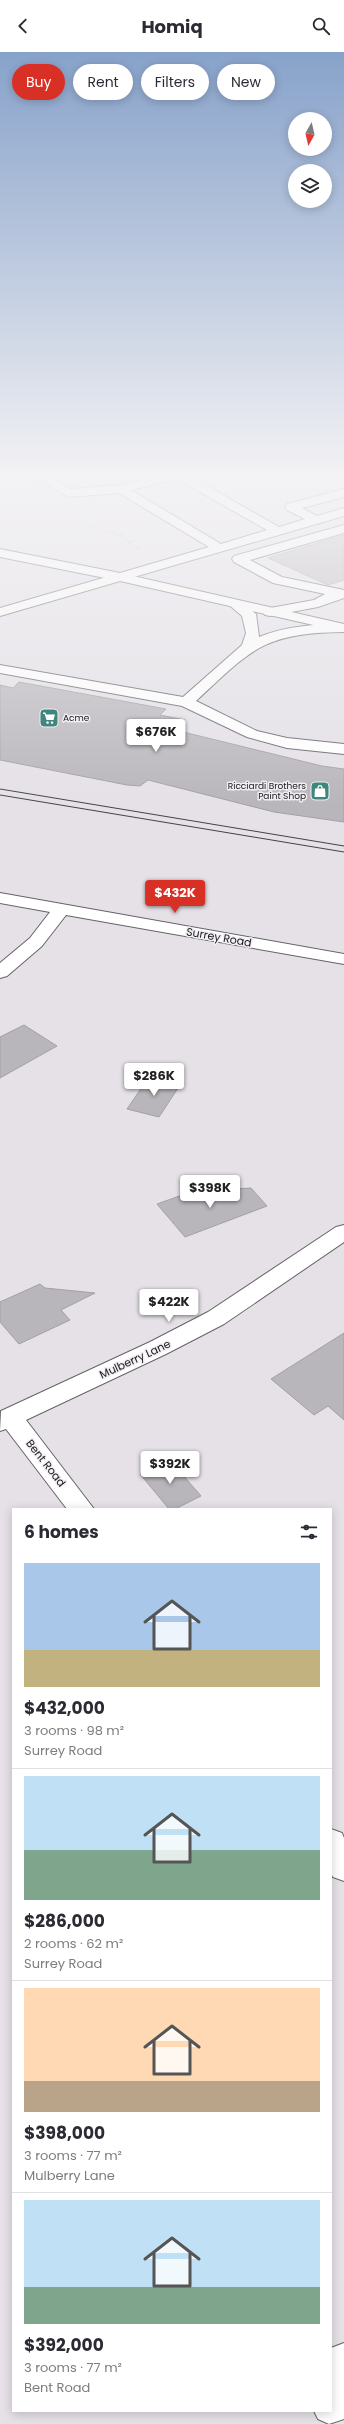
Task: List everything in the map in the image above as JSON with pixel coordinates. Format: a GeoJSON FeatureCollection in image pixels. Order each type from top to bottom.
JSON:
{"type":"FeatureCollection","features":[{"type":"Feature","properties":{"kind":"street"},"geometry":{"type":"LineString","coordinates":[[0,612],[91,585]]}},
{"type":"Feature","properties":{"kind":"street"},"geometry":{"type":"LineString","coordinates":[[156,585],[344,628]]}},
{"type":"Feature","properties":{"kind":"street"},"geometry":{"type":"LineString","coordinates":[[297,585],[344,596]]}},
{"type":"Feature","properties":{"kind":"street"},"geometry":{"type":"LineString","coordinates":[[270,612],[318,603],[332,596],[344,596]]}},
{"type":"Feature","properties":{"kind":"street"},"geometry":{"type":"LineString","coordinates":[[314,621],[344,596]]}},
{"type":"Feature","properties":{"kind":"street"},"geometry":{"type":"LineString","coordinates":[[235,604],[249,614],[253,633],[248,647]]}},
{"type":"Feature","properties":{"kind":"street"},"geometry":{"type":"LineString","coordinates":[[186,702],[248,647],[270,637],[297,630],[344,628]]}},
{"type":"Feature","properties":{"kind":"street"},"geometry":{"type":"LineString","coordinates":[[0,670],[186,702],[252,734],[287,743],[344,749]]}},
{"type":"Feature","properties":{"kind":"street","name":"Surrey Road"},"geometry":{"type":"LineString","coordinates":[[0,898],[344,959]]}},
{"type":"Feature","properties":{"kind":"street"},"geometry":{"type":"LineString","coordinates":[[0,972],[36,942],[62,909]]}},
{"type":"Feature","properties":{"kind":"street","name":"Mulberry Lane"},"geometry":{"type":"LineString","coordinates":[[5,1419],[158,1348],[216,1318],[344,1232]]}},
{"type":"Feature","properties":{"kind":"street","name":"Bent Road"},"geometry":{"type":"LineString","coordinates":[[5,1419],[80,1508]]}},
{"type":"Feature","properties":{"kind":"street"},"geometry":{"type":"LineString","coordinates":[[332,1845],[344,1867]]}},
{"type":"Feature","properties":{"kind":"street"},"geometry":{"type":"LineString","coordinates":[[332,2402],[344,2360]]}},
{"type":"Feature","properties":{"kind":"street"},"geometry":{"type":"LineString","coordinates":[[326,2424],[330,2412]]}},
{"type":"Feature","properties":{"kind":"building"},"geometry":{"type":"Polygon","coordinates":[[[19,682],[166,709],[160,715],[185,720],[175,730],[322,766],[344,769],[344,822],[274,812],[148,780],[140,786],[127,785],[0,760],[0,685],[13,688],[19,682]]]}},
{"type":"Feature","properties":{"kind":"building"},"geometry":{"type":"Polygon","coordinates":[[[24,1025],[57,1046],[0,1078],[0,1037],[24,1025]]]}},
{"type":"Feature","properties":{"kind":"building"},"geometry":{"type":"Polygon","coordinates":[[[149,1077],[180,1085],[159,1117],[127,1109],[149,1077]]]}},
{"type":"Feature","properties":{"kind":"building"},"geometry":{"type":"Polygon","coordinates":[[[251,1188],[267,1206],[185,1237],[157,1204],[191,1192],[199,1201],[234,1189],[251,1188]]]}},
{"type":"Feature","properties":{"kind":"building"},"geometry":{"type":"Polygon","coordinates":[[[40,1284],[45,1288],[95,1293],[61,1310],[70,1320],[19,1344],[0,1322],[0,1302],[40,1284]]]}},
{"type":"Feature","properties":{"kind":"building"},"geometry":{"type":"Polygon","coordinates":[[[344,1333],[344,1420],[328,1406],[314,1415],[271,1379],[344,1333]]]}},
{"type":"Feature","properties":{"kind":"building"},"geometry":{"type":"Polygon","coordinates":[[[169,1459],[201,1496],[177,1508],[168,1508],[140,1474],[169,1459]]]}},
{"type":"Feature","properties":{"kind":"tram line"},"geometry":{"type":"LineString","coordinates":[[0,789],[344,846]]}},
{"type":"Feature","properties":{"kind":"tram line"},"geometry":{"type":"LineString","coordinates":[[0,795],[344,852]]}},
{"type":"Feature","properties":{"kind":"place","name":"Acme"},"geometry":{"type":"Point","coordinates":[49,718]}},
{"type":"Feature","properties":{"kind":"place","name":"Ricciardi Brothers Paint Shop"},"geometry":{"type":"Point","coordinates":[320,791]}}]}
